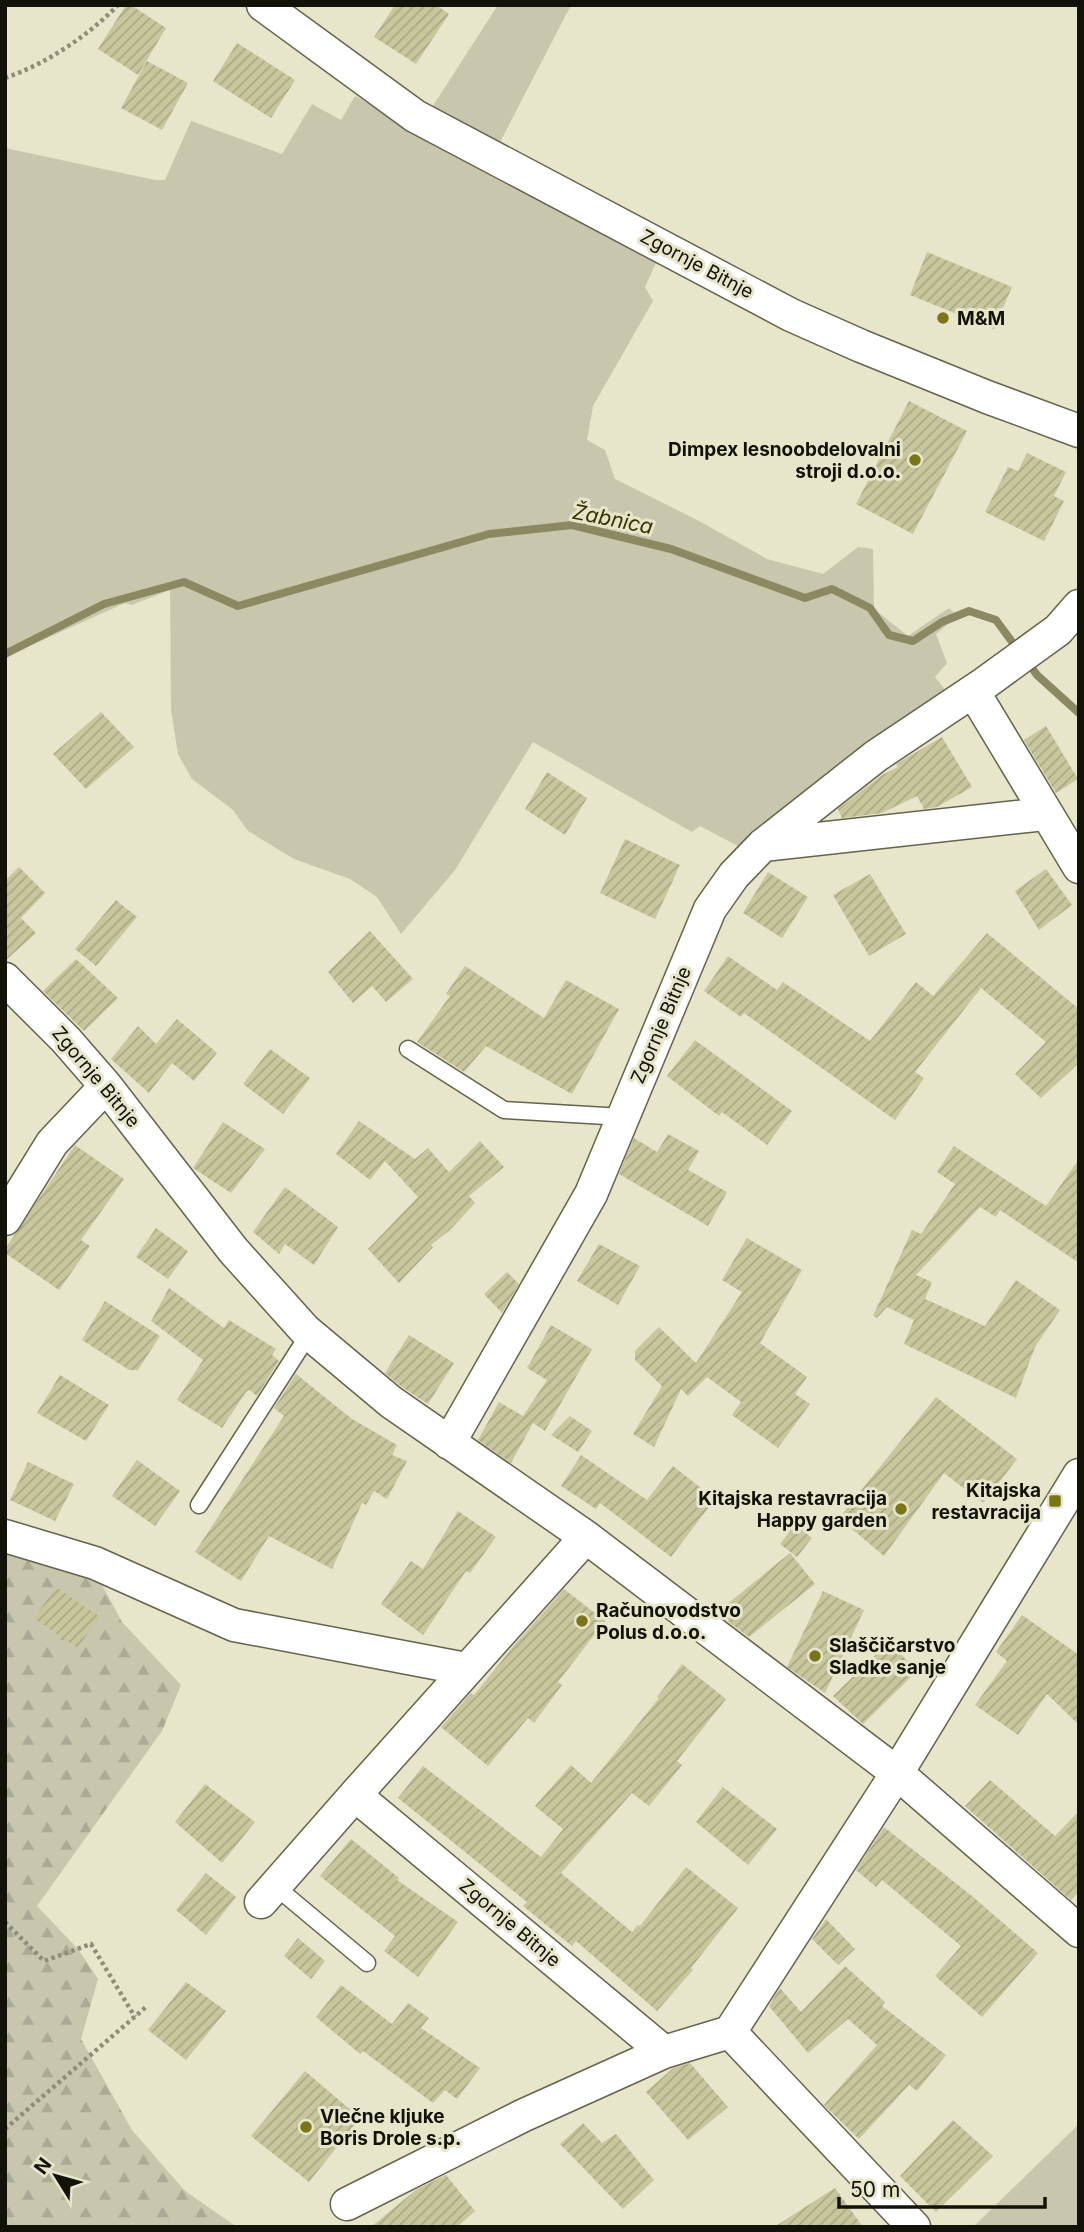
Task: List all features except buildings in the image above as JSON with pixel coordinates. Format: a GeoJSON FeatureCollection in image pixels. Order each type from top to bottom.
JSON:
{"type":"FeatureCollection","features":[{"type":"Feature","properties":{"kind":"street","name":"Zgornje Bitnje"},"geometry":{"type":"LineString","coordinates":[[263,5],[415,116],[791,314],[962,387],[1079,430]]}},
{"type":"Feature","properties":{"kind":"street","name":"Zgornje Bitnje"},"geometry":{"type":"LineString","coordinates":[[449,1443],[591,1194],[710,909],[734,875],[764,845],[876,756],[1058,630],[1079,606]]}},
{"type":"Feature","properties":{"kind":"street"},"geometry":{"type":"LineString","coordinates":[[973,691],[1079,867]]}},
{"type":"Feature","properties":{"kind":"street"},"geometry":{"type":"LineString","coordinates":[[764,845],[1045,814]]}},
{"type":"Feature","properties":{"kind":"street","name":"Zgornje Bitnje"},"geometry":{"type":"LineString","coordinates":[[5,979],[66,1040],[106,1086],[233,1250],[269,1293],[309,1334],[361,1379],[586,1537],[897,1773],[1079,1931]]}},
{"type":"Feature","properties":{"kind":"street"},"geometry":{"type":"LineString","coordinates":[[5,1219],[52,1143],[106,1086]]}},
{"type":"Feature","properties":{"kind":"street"},"geometry":{"type":"LineString","coordinates":[[347,2204],[522,2116],[664,2052],[730,2032],[897,1773],[1079,1475]]}},
{"type":"Feature","properties":{"kind":"street"},"geometry":{"type":"LineString","coordinates":[[5,1536],[95,1563],[234,1625],[466,1669]]}},
{"type":"Feature","properties":{"kind":"street"},"geometry":{"type":"LineString","coordinates":[[268,1894],[586,1537]]}},
{"type":"Feature","properties":{"kind":"street","name":"Zgornje Bitnje"},"geometry":{"type":"LineString","coordinates":[[355,1795],[664,2052]]}},
{"type":"Feature","properties":{"kind":"street"},"geometry":{"type":"LineString","coordinates":[[730,2032],[914,2227]]}},
{"type":"Feature","properties":{"kind":"lane"},"geometry":{"type":"LineString","coordinates":[[408,1049],[504,1110],[623,1117]]}},
{"type":"Feature","properties":{"kind":"lane"},"geometry":{"type":"LineString","coordinates":[[198,1505],[309,1334]]}},
{"type":"Feature","properties":{"kind":"lane"},"geometry":{"type":"LineString","coordinates":[[268,1894],[367,1963]]}},
{"type":"Feature","properties":{"kind":"path"},"geometry":{"type":"LineString","coordinates":[[5,78],[29,70],[101,23],[118,5]]}},
{"type":"Feature","properties":{"kind":"path"},"geometry":{"type":"LineString","coordinates":[[5,1922],[44,1961],[91,1944],[135,2017]]}},
{"type":"Feature","properties":{"kind":"path"},"geometry":{"type":"LineString","coordinates":[[5,2129],[145,2007]]}},
{"type":"Feature","properties":{"kind":"green space"},"geometry":{"type":"Polygon","coordinates":[[[498,5],[571,5],[497,148],[429,112],[498,5]]]}},
{"type":"Feature","properties":{"kind":"green space"},"geometry":{"type":"Polygon","coordinates":[[[355,96],[659,256],[645,287],[653,301],[593,406],[587,440],[605,450],[615,479],[767,559],[823,574],[858,547],[873,549],[874,609],[908,636],[949,608],[958,616],[936,634],[947,663],[935,677],[950,696],[748,844],[738,846],[700,826],[692,832],[533,742],[455,870],[401,934],[377,897],[350,879],[294,859],[248,831],[233,810],[192,779],[178,754],[171,710],[170,590],[132,605],[125,603],[5,657],[5,148],[165,180],[191,121],[282,154],[312,104],[341,120],[355,96]]]}},
{"type":"Feature","properties":{"kind":"green space"},"geometry":{"type":"Polygon","coordinates":[[[5,1543],[93,1568],[122,1622],[181,1685],[162,1731],[37,1906],[78,1949],[98,1979],[81,2039],[132,2130],[185,2191],[237,2227],[5,2227],[5,1543]]]}},
{"type":"Feature","properties":{"kind":"green space"},"geometry":{"type":"Polygon","coordinates":[[[1079,2124],[1079,2227],[973,2227],[1079,2124]]]}},
{"type":"Feature","properties":{"kind":"waterway","name":"Žabnica"},"geometry":{"type":"LineString","coordinates":[[5,654],[104,604],[184,582],[238,606],[489,534],[572,525],[671,549],[805,598],[832,589],[870,608],[889,635],[913,641],[942,622],[969,611],[996,620],[1018,650]]}},
{"type":"Feature","properties":{"kind":"waterway","name":"Žabnica"},"geometry":{"type":"LineString","coordinates":[[1026,660],[1037,675],[1079,713]]}},
{"type":"Feature","properties":{"kind":"place","name":"M&M"},"geometry":{"type":"Point","coordinates":[943,318]}},
{"type":"Feature","properties":{"kind":"place","name":"Dimpex lesnoobdelovalni stroji d.o.o."},"geometry":{"type":"Point","coordinates":[915,460]}},
{"type":"Feature","properties":{"kind":"place","name":"Kitajska restavracija"},"geometry":{"type":"Point","coordinates":[1055,1501]}},
{"type":"Feature","properties":{"kind":"place","name":"Kitajska restavracija Happy garden"},"geometry":{"type":"Point","coordinates":[901,1509]}},
{"type":"Feature","properties":{"kind":"place","name":"Računovodstvo Polus d.o.o."},"geometry":{"type":"Point","coordinates":[582,1621]}},
{"type":"Feature","properties":{"kind":"place","name":"Slaščičarstvo Sladke sanje"},"geometry":{"type":"Point","coordinates":[815,1656]}},
{"type":"Feature","properties":{"kind":"place","name":"Vlečne kljuke Boris Drole s.p."},"geometry":{"type":"Point","coordinates":[306,2127]}}]}
